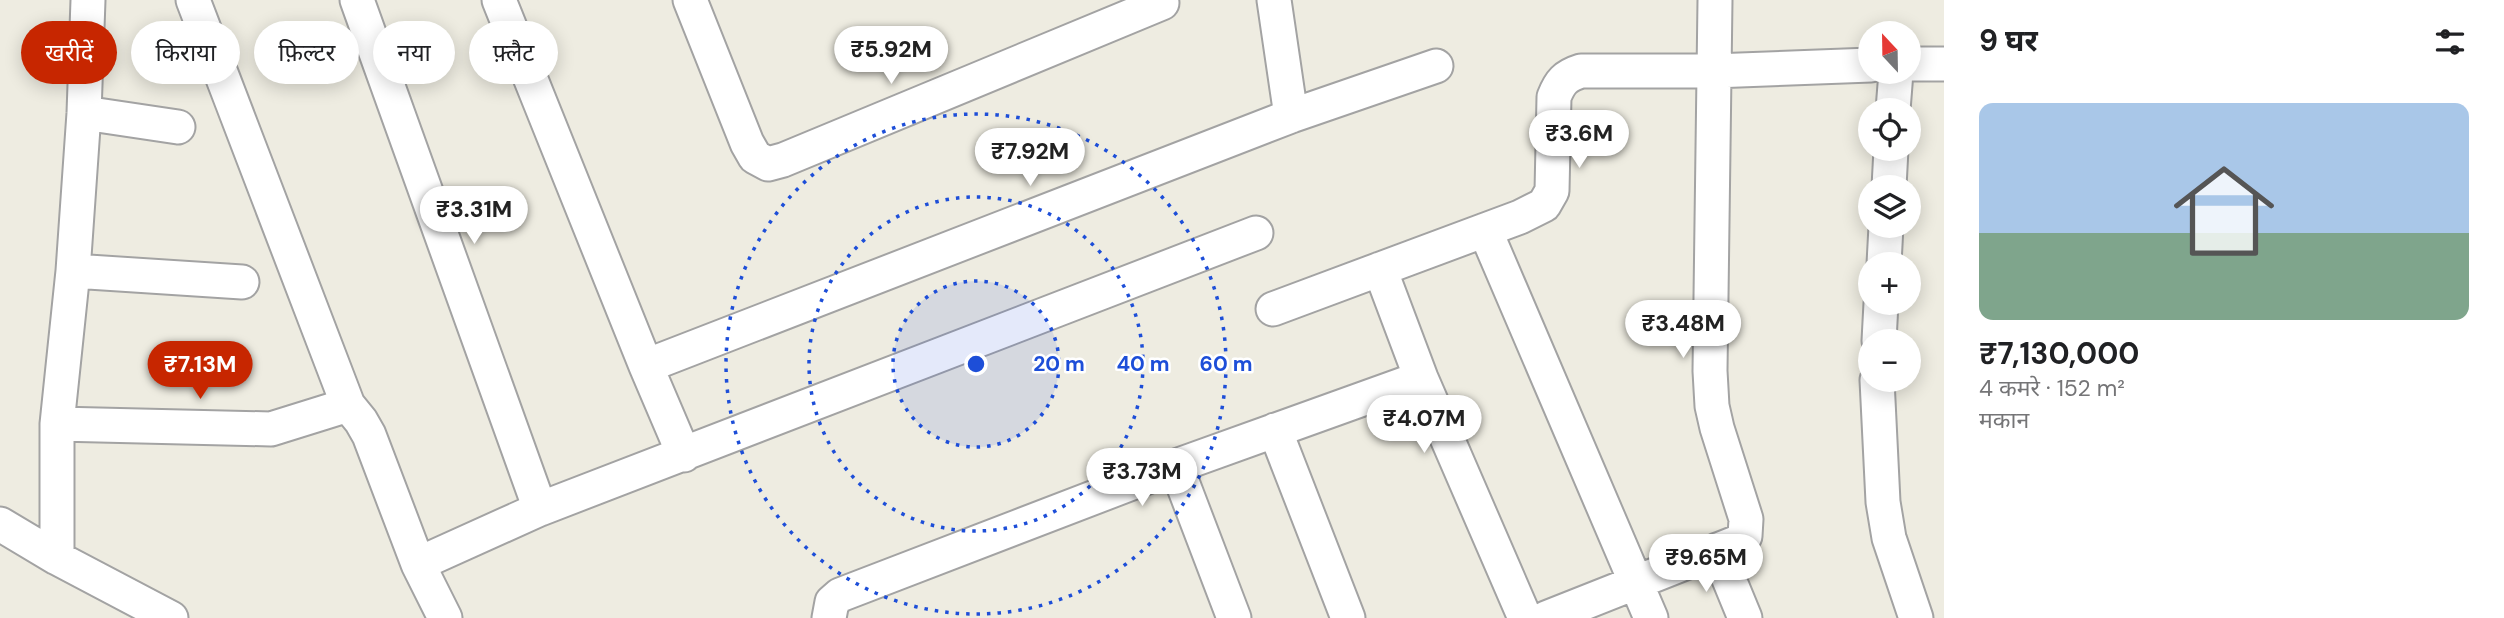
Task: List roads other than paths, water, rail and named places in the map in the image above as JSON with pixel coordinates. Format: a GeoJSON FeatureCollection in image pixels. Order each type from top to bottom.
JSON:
{"type":"FeatureCollection","features":[{"type":"Feature","properties":{"kind":"street"},"geometry":{"type":"LineString","coordinates":[[57,558],[57,424],[73,271],[84,113],[88,0]]}},
{"type":"Feature","properties":{"kind":"street"},"geometry":{"type":"LineString","coordinates":[[193,0],[348,405],[369,435],[418,564],[444,618]]}},
{"type":"Feature","properties":{"kind":"street"},"geometry":{"type":"LineString","coordinates":[[357,0],[540,509]]}},
{"type":"Feature","properties":{"kind":"street"},"geometry":{"type":"LineString","coordinates":[[499,0],[684,454]]}},
{"type":"Feature","properties":{"kind":"street"},"geometry":{"type":"LineString","coordinates":[[690,0],[747,143],[755,157],[768,164],[1163,3]]}},
{"type":"Feature","properties":{"kind":"street"},"geometry":{"type":"LineString","coordinates":[[1274,0],[1291,116]]}},
{"type":"Feature","properties":{"kind":"street"},"geometry":{"type":"LineString","coordinates":[[1546,618],[1738,542],[1745,536],[1748,527],[1712,406],[1710,361],[1715,0]]}},
{"type":"Feature","properties":{"kind":"street"},"geometry":{"type":"LineString","coordinates":[[1922,64],[1944,64]]}},
{"type":"Feature","properties":{"kind":"street"},"geometry":{"type":"LineString","coordinates":[[1273,309],[1520,217],[1544,205],[1552,191],[1554,97],[1559,84],[1568,75],[1581,71],[1713,71],[1858,65]]}},
{"type":"Feature","properties":{"kind":"street"},"geometry":{"type":"LineString","coordinates":[[646,366],[1291,116],[1436,66]]}},
{"type":"Feature","properties":{"kind":"street"},"geometry":{"type":"LineString","coordinates":[[84,113],[178,127]]}},
{"type":"Feature","properties":{"kind":"street"},"geometry":{"type":"LineString","coordinates":[[1485,230],[1651,618]]}},
{"type":"Feature","properties":{"kind":"street"},"geometry":{"type":"LineString","coordinates":[[418,564],[540,509],[1256,233]]}},
{"type":"Feature","properties":{"kind":"street"},"geometry":{"type":"LineString","coordinates":[[1380,269],[1421,379],[1525,618]]}},
{"type":"Feature","properties":{"kind":"street"},"geometry":{"type":"LineString","coordinates":[[73,271],[242,282]]}},
{"type":"Feature","properties":{"kind":"street"},"geometry":{"type":"LineString","coordinates":[[829,618],[832,602],[839,595],[1176,466],[1421,379]]}},
{"type":"Feature","properties":{"kind":"street"},"geometry":{"type":"LineString","coordinates":[[1878,392],[1883,502],[1889,538],[1916,618]]}},
{"type":"Feature","properties":{"kind":"street"},"geometry":{"type":"LineString","coordinates":[[57,424],[271,429],[348,405]]}},
{"type":"Feature","properties":{"kind":"street"},"geometry":{"type":"LineString","coordinates":[[1275,430],[1349,618]]}},
{"type":"Feature","properties":{"kind":"street"},"geometry":{"type":"LineString","coordinates":[[1176,466],[1228,616]]}},
{"type":"Feature","properties":{"kind":"street"},"geometry":{"type":"LineString","coordinates":[[0,524],[57,558],[171,618]]}},
{"type":"Feature","properties":{"kind":"street"},"geometry":{"type":"LineString","coordinates":[[1717,550],[1745,618]]}}]}
